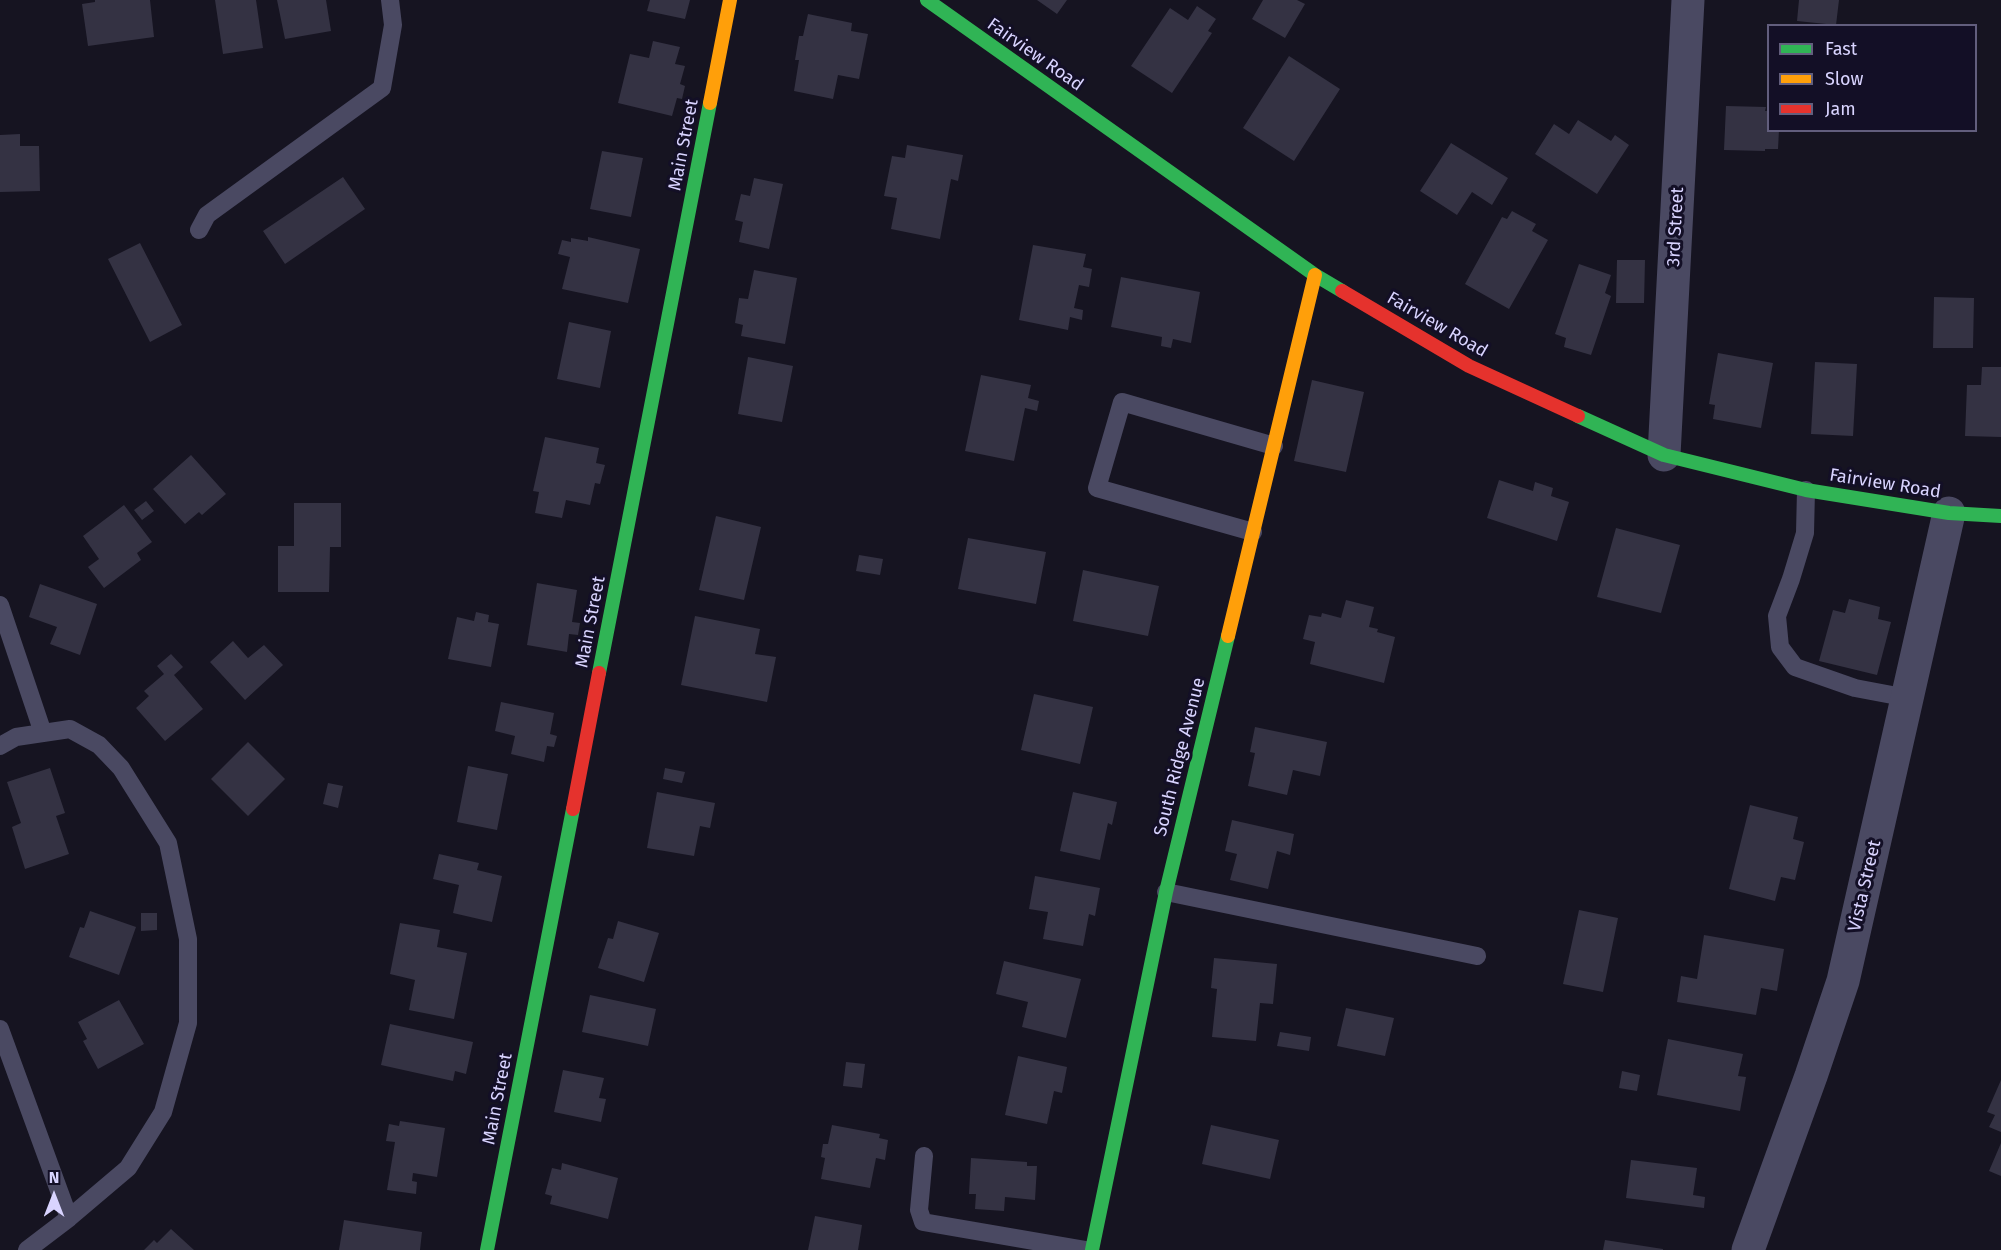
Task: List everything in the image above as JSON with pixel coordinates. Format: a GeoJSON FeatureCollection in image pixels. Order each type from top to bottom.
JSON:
{"type":"FeatureCollection","features":[{"type":"Feature","properties":{"kind":"street","name":"Main Street"},"geometry":{"type":"LineString","coordinates":[[487,1250],[730,0]]}},
{"type":"Feature","properties":{"kind":"street","name":"Fairview Road"},"geometry":{"type":"LineString","coordinates":[[927,0],[1315,275],[1469,366],[1664,454],[1806,490],[1949,513],[2001,516]]}},
{"type":"Feature","properties":{"kind":"street","name":"3rd Street"},"geometry":{"type":"LineString","coordinates":[[1664,454],[1688,0]]}},
{"type":"Feature","properties":{"kind":"street","name":"South Ridge Avenue"},"geometry":{"type":"LineString","coordinates":[[1092,1250],[1166,892],[1315,275]]}},
{"type":"Feature","properties":{"kind":"street","name":"Vista Street"},"geometry":{"type":"LineString","coordinates":[[1748,1250],[1843,981],[1949,513]]}},
{"type":"Feature","properties":{"kind":"lane"},"geometry":{"type":"LineString","coordinates":[[199,230],[207,216],[382,88],[393,25],[390,0]]}},
{"type":"Feature","properties":{"kind":"lane"},"geometry":{"type":"LineString","coordinates":[[1253,532],[1097,488],[1122,402],[1274,446]]}},
{"type":"Feature","properties":{"kind":"lane"},"geometry":{"type":"LineString","coordinates":[[1806,490],[1805,533],[1777,616],[1780,648],[1795,667],[1855,687],[1908,698]]}},
{"type":"Feature","properties":{"kind":"lane"},"geometry":{"type":"LineString","coordinates":[[0,605],[43,733]]}},
{"type":"Feature","properties":{"kind":"lane"},"geometry":{"type":"LineString","coordinates":[[0,746],[16,737],[70,729],[99,744],[121,768],[168,843],[188,939],[188,1023],[163,1112],[128,1168],[27,1250]]}},
{"type":"Feature","properties":{"kind":"lane"},"geometry":{"type":"LineString","coordinates":[[1166,892],[1477,956]]}},
{"type":"Feature","properties":{"kind":"lane"},"geometry":{"type":"LineString","coordinates":[[0,1029],[69,1218]]}},
{"type":"Feature","properties":{"kind":"lane"},"geometry":{"type":"LineString","coordinates":[[924,1156],[919,1210],[923,1222],[1086,1250]]}},
{"type":"Feature","properties":{"kind":"building"},"geometry":{"type":"Polygon","coordinates":[[[95,0],[150,0],[154,37],[88,46],[82,4],[95,2],[95,0]]]}},
{"type":"Feature","properties":{"kind":"building"},"geometry":{"type":"Polygon","coordinates":[[[215,0],[256,0],[263,48],[223,54],[215,0]]]}},
{"type":"Feature","properties":{"kind":"building"},"geometry":{"type":"Polygon","coordinates":[[[277,0],[326,0],[331,31],[285,39],[277,0]]]}},
{"type":"Feature","properties":{"kind":"building"},"geometry":{"type":"Polygon","coordinates":[[[650,0],[690,0],[685,19],[647,11],[650,0]]]}},
{"type":"Feature","properties":{"kind":"building"},"geometry":{"type":"Polygon","coordinates":[[[1037,0],[1067,0],[1057,14],[1037,0]]]}},
{"type":"Feature","properties":{"kind":"building"},"geometry":{"type":"Polygon","coordinates":[[[1263,0],[1297,0],[1305,4],[1285,38],[1252,19],[1263,0]]]}},
{"type":"Feature","properties":{"kind":"building"},"geometry":{"type":"Polygon","coordinates":[[[1799,0],[1839,0],[1836,24],[1797,21],[1799,0]]]}},
{"type":"Feature","properties":{"kind":"building"},"geometry":{"type":"Polygon","coordinates":[[[1197,6],[1216,19],[1208,31],[1212,33],[1172,93],[1131,66],[1170,8],[1188,20],[1197,6]]]}},
{"type":"Feature","properties":{"kind":"building"},"geometry":{"type":"Polygon","coordinates":[[[808,14],[852,23],[851,31],[868,34],[859,79],[838,75],[833,99],[794,91],[799,60],[795,60],[799,36],[803,36],[808,14]]]}},
{"type":"Feature","properties":{"kind":"building"},"geometry":{"type":"Polygon","coordinates":[[[653,41],[680,47],[675,64],[685,66],[680,84],[685,86],[682,99],[677,98],[672,116],[618,103],[630,54],[649,58],[653,41]]]}},
{"type":"Feature","properties":{"kind":"building"},"geometry":{"type":"Polygon","coordinates":[[[1289,56],[1340,89],[1294,161],[1243,128],[1289,56]]]}},
{"type":"Feature","properties":{"kind":"building"},"geometry":{"type":"Polygon","coordinates":[[[1726,106],[1766,107],[1767,132],[1779,132],[1778,149],[1724,150],[1726,106]]]}},
{"type":"Feature","properties":{"kind":"building"},"geometry":{"type":"Polygon","coordinates":[[[1578,120],[1611,141],[1615,135],[1629,145],[1597,194],[1535,154],[1554,124],[1569,134],[1578,120]]]}},
{"type":"Feature","properties":{"kind":"building"},"geometry":{"type":"Polygon","coordinates":[[[20,134],[20,146],[39,146],[40,191],[0,192],[0,135],[20,134]]]}},
{"type":"Feature","properties":{"kind":"building"},"geometry":{"type":"Polygon","coordinates":[[[1451,143],[1508,178],[1492,205],[1472,192],[1457,215],[1420,191],[1451,143]]]}},
{"type":"Feature","properties":{"kind":"building"},"geometry":{"type":"Polygon","coordinates":[[[907,145],[963,155],[958,181],[951,179],[940,239],[891,229],[897,198],[884,196],[892,156],[905,158],[907,145]]]}},
{"type":"Feature","properties":{"kind":"building"},"geometry":{"type":"Polygon","coordinates":[[[602,151],[643,158],[631,217],[590,209],[602,151]]]}},
{"type":"Feature","properties":{"kind":"building"},"geometry":{"type":"Polygon","coordinates":[[[343,177],[365,209],[285,264],[263,231],[343,177]]]}},
{"type":"Feature","properties":{"kind":"building"},"geometry":{"type":"Polygon","coordinates":[[[754,178],[783,184],[769,249],[739,242],[743,222],[735,220],[741,194],[750,196],[754,178]]]}},
{"type":"Feature","properties":{"kind":"building"},"geometry":{"type":"Polygon","coordinates":[[[1512,211],[1536,224],[1532,231],[1548,240],[1509,309],[1465,284],[1502,217],[1507,219],[1512,211]]]}},
{"type":"Feature","properties":{"kind":"building"},"geometry":{"type":"Polygon","coordinates":[[[588,237],[640,249],[628,303],[562,289],[570,257],[558,254],[562,240],[571,242],[571,238],[588,241],[588,237]]]}},
{"type":"Feature","properties":{"kind":"building"},"geometry":{"type":"Polygon","coordinates":[[[140,243],[182,325],[150,342],[108,259],[140,243]]]}},
{"type":"Feature","properties":{"kind":"building"},"geometry":{"type":"Polygon","coordinates":[[[1033,245],[1086,254],[1083,267],[1092,269],[1089,287],[1079,285],[1074,308],[1083,310],[1082,320],[1070,317],[1068,330],[1019,320],[1033,245]]]}},
{"type":"Feature","properties":{"kind":"building"},"geometry":{"type":"Polygon","coordinates":[[[1617,260],[1645,260],[1644,303],[1616,303],[1617,260]]]}},
{"type":"Feature","properties":{"kind":"building"},"geometry":{"type":"Polygon","coordinates":[[[1579,264],[1611,275],[1605,293],[1611,296],[1591,355],[1564,347],[1566,338],[1555,334],[1579,264]]]}},
{"type":"Feature","properties":{"kind":"building"},"geometry":{"type":"Polygon","coordinates":[[[754,270],[797,278],[785,344],[741,336],[743,325],[735,323],[739,298],[748,299],[754,270]]]}},
{"type":"Feature","properties":{"kind":"building"},"geometry":{"type":"Polygon","coordinates":[[[1121,277],[1200,292],[1191,343],[1173,339],[1171,348],[1161,346],[1162,337],[1111,327],[1121,277]]]}},
{"type":"Feature","properties":{"kind":"building"},"geometry":{"type":"Polygon","coordinates":[[[1934,297],[1974,298],[1973,348],[1933,348],[1934,297]]]}},
{"type":"Feature","properties":{"kind":"building"},"geometry":{"type":"Polygon","coordinates":[[[569,322],[611,331],[600,388],[557,379],[569,322]]]}},
{"type":"Feature","properties":{"kind":"building"},"geometry":{"type":"Polygon","coordinates":[[[1718,353],[1773,363],[1761,428],[1713,419],[1715,405],[1709,404],[1718,353]]]}},
{"type":"Feature","properties":{"kind":"building"},"geometry":{"type":"Polygon","coordinates":[[[748,357],[793,366],[782,422],[738,414],[748,357]]]}},
{"type":"Feature","properties":{"kind":"building"},"geometry":{"type":"Polygon","coordinates":[[[1815,362],[1857,364],[1853,436],[1811,434],[1815,362]]]}},
{"type":"Feature","properties":{"kind":"building"},"geometry":{"type":"Polygon","coordinates":[[[1982,367],[2001,367],[2001,437],[1965,436],[1967,385],[1981,385],[1982,367]]]}},
{"type":"Feature","properties":{"kind":"building"},"geometry":{"type":"Polygon","coordinates":[[[981,375],[1031,385],[1028,398],[1039,401],[1037,411],[1025,408],[1014,461],[965,451],[981,375]]]}},
{"type":"Feature","properties":{"kind":"building"},"geometry":{"type":"Polygon","coordinates":[[[1312,380],[1364,392],[1346,472],[1294,461],[1312,380]]]}},
{"type":"Feature","properties":{"kind":"building"},"geometry":{"type":"Polygon","coordinates":[[[545,437],[599,448],[596,463],[605,465],[600,484],[595,483],[590,505],[566,500],[562,518],[535,513],[539,492],[533,491],[545,437]]]}},
{"type":"Feature","properties":{"kind":"building"},"geometry":{"type":"Polygon","coordinates":[[[191,455],[226,494],[202,515],[199,512],[185,524],[153,489],[191,455]]]}},
{"type":"Feature","properties":{"kind":"building"},"geometry":{"type":"Polygon","coordinates":[[[1499,480],[1533,491],[1535,482],[1553,488],[1551,496],[1569,502],[1557,541],[1487,518],[1499,480]]]}},
{"type":"Feature","properties":{"kind":"building"},"geometry":{"type":"Polygon","coordinates":[[[146,501],[154,511],[142,520],[134,510],[146,501]]]}},
{"type":"Feature","properties":{"kind":"building"},"geometry":{"type":"Polygon","coordinates":[[[294,503],[341,503],[341,547],[330,547],[329,592],[278,592],[278,546],[294,546],[294,503]]]}},
{"type":"Feature","properties":{"kind":"building"},"geometry":{"type":"Polygon","coordinates":[[[124,505],[152,542],[137,553],[141,560],[104,588],[88,567],[99,559],[83,536],[124,505]]]}},
{"type":"Feature","properties":{"kind":"building"},"geometry":{"type":"Polygon","coordinates":[[[716,516],[761,527],[744,600],[699,590],[716,516]]]}},
{"type":"Feature","properties":{"kind":"building"},"geometry":{"type":"Polygon","coordinates":[[[1616,528],[1680,545],[1661,613],[1597,597],[1616,528]]]}},
{"type":"Feature","properties":{"kind":"building"},"geometry":{"type":"Polygon","coordinates":[[[968,538],[1046,552],[1036,604],[958,589],[968,538]]]}},
{"type":"Feature","properties":{"kind":"building"},"geometry":{"type":"Polygon","coordinates":[[[859,555],[883,559],[880,575],[856,571],[859,555]]]}},
{"type":"Feature","properties":{"kind":"building"},"geometry":{"type":"Polygon","coordinates":[[[1083,570],[1159,586],[1148,636],[1073,621],[1083,570]]]}},
{"type":"Feature","properties":{"kind":"building"},"geometry":{"type":"Polygon","coordinates":[[[537,583],[577,590],[572,622],[580,623],[578,635],[569,634],[567,652],[527,645],[537,583]]]}},
{"type":"Feature","properties":{"kind":"building"},"geometry":{"type":"Polygon","coordinates":[[[40,584],[97,604],[80,655],[50,644],[57,627],[29,617],[40,584]]]}},
{"type":"Feature","properties":{"kind":"building"},"geometry":{"type":"Polygon","coordinates":[[[1849,599],[1880,607],[1878,619],[1891,622],[1877,675],[1819,661],[1833,610],[1845,613],[1849,599]]]}},
{"type":"Feature","properties":{"kind":"building"},"geometry":{"type":"Polygon","coordinates":[[[1346,600],[1374,607],[1369,627],[1395,637],[1384,683],[1310,664],[1315,642],[1303,639],[1309,615],[1321,617],[1322,613],[1341,618],[1346,600]]]}},
{"type":"Feature","properties":{"kind":"building"},"geometry":{"type":"Polygon","coordinates":[[[476,612],[489,615],[488,622],[499,624],[491,667],[448,659],[457,617],[474,621],[476,612]]]}},
{"type":"Feature","properties":{"kind":"building"},"geometry":{"type":"Polygon","coordinates":[[[695,616],[760,629],[755,654],[776,657],[767,702],[681,685],[695,616]]]}},
{"type":"Feature","properties":{"kind":"building"},"geometry":{"type":"Polygon","coordinates":[[[233,641],[248,658],[264,645],[283,665],[245,700],[210,662],[233,641]]]}},
{"type":"Feature","properties":{"kind":"building"},"geometry":{"type":"Polygon","coordinates":[[[171,654],[183,667],[174,675],[203,709],[165,741],[136,708],[149,696],[144,691],[164,674],[157,666],[171,654]]]}},
{"type":"Feature","properties":{"kind":"building"},"geometry":{"type":"Polygon","coordinates":[[[1034,694],[1093,707],[1080,764],[1021,750],[1034,694]]]}},
{"type":"Feature","properties":{"kind":"building"},"geometry":{"type":"Polygon","coordinates":[[[501,702],[554,713],[550,734],[557,736],[554,747],[547,746],[544,762],[511,754],[515,736],[495,731],[501,702]]]}},
{"type":"Feature","properties":{"kind":"building"},"geometry":{"type":"Polygon","coordinates":[[[1255,727],[1327,742],[1320,776],[1293,770],[1287,795],[1248,786],[1255,753],[1250,752],[1255,727]]]}},
{"type":"Feature","properties":{"kind":"building"},"geometry":{"type":"Polygon","coordinates":[[[248,742],[285,779],[248,816],[211,779],[248,742]]]}},
{"type":"Feature","properties":{"kind":"building"},"geometry":{"type":"Polygon","coordinates":[[[468,766],[508,774],[497,830],[457,822],[468,766]]]}},
{"type":"Feature","properties":{"kind":"building"},"geometry":{"type":"Polygon","coordinates":[[[50,768],[65,813],[56,816],[69,854],[25,869],[12,827],[21,823],[7,782],[50,768]]]}},
{"type":"Feature","properties":{"kind":"building"},"geometry":{"type":"Polygon","coordinates":[[[665,768],[685,772],[682,783],[663,779],[665,768]]]}},
{"type":"Feature","properties":{"kind":"building"},"geometry":{"type":"Polygon","coordinates":[[[328,783],[343,786],[338,808],[323,804],[328,783]]]}},
{"type":"Feature","properties":{"kind":"building"},"geometry":{"type":"Polygon","coordinates":[[[657,792],[715,803],[710,828],[700,826],[694,856],[647,848],[657,792]]]}},
{"type":"Feature","properties":{"kind":"building"},"geometry":{"type":"Polygon","coordinates":[[[1073,792],[1117,802],[1112,825],[1108,823],[1100,860],[1060,851],[1073,792]]]}},
{"type":"Feature","properties":{"kind":"building"},"geometry":{"type":"Polygon","coordinates":[[[1750,805],[1798,817],[1793,839],[1804,842],[1795,880],[1781,877],[1775,901],[1729,889],[1750,805]]]}},
{"type":"Feature","properties":{"kind":"building"},"geometry":{"type":"Polygon","coordinates":[[[1232,820],[1294,834],[1290,855],[1277,851],[1268,889],[1230,880],[1237,854],[1225,851],[1232,820]]]}},
{"type":"Feature","properties":{"kind":"building"},"geometry":{"type":"Polygon","coordinates":[[[439,854],[479,863],[477,870],[502,876],[492,922],[453,913],[459,885],[433,879],[439,854]]]}},
{"type":"Feature","properties":{"kind":"building"},"geometry":{"type":"Polygon","coordinates":[[[1035,876],[1100,888],[1095,916],[1089,914],[1083,946],[1043,939],[1048,912],[1029,909],[1035,876]]]}},
{"type":"Feature","properties":{"kind":"building"},"geometry":{"type":"Polygon","coordinates":[[[1579,910],[1618,918],[1603,992],[1563,984],[1579,910]]]}},
{"type":"Feature","properties":{"kind":"building"},"geometry":{"type":"Polygon","coordinates":[[[90,911],[136,927],[119,975],[69,957],[80,927],[84,928],[90,911]]]}},
{"type":"Feature","properties":{"kind":"building"},"geometry":{"type":"Polygon","coordinates":[[[141,913],[157,913],[157,930],[141,931],[141,913]]]}},
{"type":"Feature","properties":{"kind":"building"},"geometry":{"type":"Polygon","coordinates":[[[618,921],[659,933],[644,982],[598,968],[608,938],[613,939],[618,921]]]}},
{"type":"Feature","properties":{"kind":"building"},"geometry":{"type":"Polygon","coordinates":[[[400,923],[440,930],[437,947],[467,953],[454,1019],[409,1010],[415,980],[390,974],[400,923]]]}},
{"type":"Feature","properties":{"kind":"building"},"geometry":{"type":"Polygon","coordinates":[[[1704,935],[1784,949],[1777,991],[1761,988],[1756,1015],[1677,1002],[1681,976],[1697,979],[1704,935]]]}},
{"type":"Feature","properties":{"kind":"building"},"geometry":{"type":"Polygon","coordinates":[[[1214,958],[1277,964],[1273,1004],[1260,1003],[1256,1041],[1212,1037],[1217,989],[1211,988],[1214,958]]]}},
{"type":"Feature","properties":{"kind":"building"},"geometry":{"type":"Polygon","coordinates":[[[1004,961],[1081,979],[1066,1038],[1022,1027],[1028,1002],[996,994],[1004,961]]]}},
{"type":"Feature","properties":{"kind":"building"},"geometry":{"type":"Polygon","coordinates":[[[590,995],[656,1009],[648,1046],[582,1032],[590,995]]]}},
{"type":"Feature","properties":{"kind":"building"},"geometry":{"type":"Polygon","coordinates":[[[119,1000],[144,1044],[98,1069],[83,1041],[87,1039],[78,1022],[119,1000]]]}},
{"type":"Feature","properties":{"kind":"building"},"geometry":{"type":"Polygon","coordinates":[[[1346,1008],[1394,1018],[1385,1056],[1337,1046],[1346,1008]]]}},
{"type":"Feature","properties":{"kind":"building"},"geometry":{"type":"Polygon","coordinates":[[[390,1024],[473,1042],[466,1074],[455,1071],[453,1081],[381,1065],[390,1024]]]}},
{"type":"Feature","properties":{"kind":"building"},"geometry":{"type":"Polygon","coordinates":[[[1280,1032],[1311,1037],[1309,1051],[1277,1046],[1280,1032]]]}},
{"type":"Feature","properties":{"kind":"building"},"geometry":{"type":"Polygon","coordinates":[[[1668,1039],[1743,1054],[1738,1076],[1746,1077],[1740,1111],[1657,1095],[1668,1039]]]}},
{"type":"Feature","properties":{"kind":"building"},"geometry":{"type":"Polygon","coordinates":[[[1018,1056],[1067,1067],[1062,1093],[1054,1091],[1047,1124],[1005,1115],[1018,1056]]]}},
{"type":"Feature","properties":{"kind":"building"},"geometry":{"type":"Polygon","coordinates":[[[846,1062],[865,1064],[862,1088],[843,1086],[846,1062]]]}},
{"type":"Feature","properties":{"kind":"building"},"geometry":{"type":"Polygon","coordinates":[[[563,1070],[604,1078],[599,1098],[606,1099],[601,1122],[554,1112],[563,1070]]]}},
{"type":"Feature","properties":{"kind":"building"},"geometry":{"type":"Polygon","coordinates":[[[1622,1071],[1640,1075],[1637,1091],[1619,1088],[1622,1071]]]}},
{"type":"Feature","properties":{"kind":"building"},"geometry":{"type":"Polygon","coordinates":[[[2001,1080],[2001,1132],[1989,1127],[1995,1115],[1987,1112],[2001,1080]]]}},
{"type":"Feature","properties":{"kind":"building"},"geometry":{"type":"Polygon","coordinates":[[[400,1121],[445,1128],[437,1177],[413,1173],[412,1181],[417,1182],[416,1194],[387,1190],[395,1142],[386,1141],[389,1124],[399,1126],[400,1121]]]}},
{"type":"Feature","properties":{"kind":"building"},"geometry":{"type":"Polygon","coordinates":[[[832,1125],[880,1134],[879,1138],[888,1140],[885,1160],[876,1158],[870,1188],[821,1179],[825,1158],[821,1157],[823,1144],[828,1144],[832,1125]]]}},
{"type":"Feature","properties":{"kind":"building"},"geometry":{"type":"Polygon","coordinates":[[[1211,1125],[1279,1140],[1270,1179],[1202,1164],[1211,1125]]]}},
{"type":"Feature","properties":{"kind":"building"},"geometry":{"type":"Polygon","coordinates":[[[2001,1143],[2001,1176],[1989,1171],[2001,1143]]]}},
{"type":"Feature","properties":{"kind":"building"},"geometry":{"type":"Polygon","coordinates":[[[971,1158],[1027,1162],[1027,1166],[1037,1166],[1035,1200],[1005,1197],[1004,1211],[975,1209],[976,1194],[969,1194],[971,1158]]]}},
{"type":"Feature","properties":{"kind":"building"},"geometry":{"type":"Polygon","coordinates":[[[1631,1160],[1697,1168],[1693,1195],[1705,1197],[1704,1208],[1626,1198],[1631,1160]]]}},
{"type":"Feature","properties":{"kind":"building"},"geometry":{"type":"Polygon","coordinates":[[[562,1163],[618,1178],[608,1219],[550,1204],[552,1196],[545,1194],[552,1168],[561,1170],[562,1163]]]}},
{"type":"Feature","properties":{"kind":"building"},"geometry":{"type":"Polygon","coordinates":[[[815,1216],[862,1225],[858,1250],[808,1250],[815,1216]]]}},
{"type":"Feature","properties":{"kind":"building"},"geometry":{"type":"Polygon","coordinates":[[[344,1220],[422,1232],[420,1250],[339,1250],[344,1220]]]}},
{"type":"Feature","properties":{"kind":"building"},"geometry":{"type":"Polygon","coordinates":[[[171,1229],[194,1250],[144,1250],[154,1240],[157,1243],[171,1229]]]}},
{"type":"Feature","properties":{"kind":"building"},"geometry":{"type":"Polygon","coordinates":[[[1605,1240],[1663,1249],[1663,1250],[1603,1250],[1605,1240]]]}},
{"type":"Feature","properties":{"kind":"traffic: fast"},"geometry":{"type":"LineString","coordinates":[[927,0],[1315,275],[1342,291]]}},
{"type":"Feature","properties":{"kind":"traffic: fast"},"geometry":{"type":"LineString","coordinates":[[599,673],[710,103]]}},
{"type":"Feature","properties":{"kind":"traffic: fast"},"geometry":{"type":"LineString","coordinates":[[1578,416],[1664,455],[1806,490],[1949,513],[2001,516]]}},
{"type":"Feature","properties":{"kind":"traffic: fast"},"geometry":{"type":"LineString","coordinates":[[1092,1250],[1166,892],[1228,636]]}},
{"type":"Feature","properties":{"kind":"traffic: fast"},"geometry":{"type":"LineString","coordinates":[[487,1250],[573,809]]}},
{"type":"Feature","properties":{"kind":"traffic: slow"},"geometry":{"type":"LineString","coordinates":[[710,103],[730,0]]}},
{"type":"Feature","properties":{"kind":"traffic: slow"},"geometry":{"type":"LineString","coordinates":[[1228,636],[1315,275]]}},
{"type":"Feature","properties":{"kind":"traffic: jam"},"geometry":{"type":"LineString","coordinates":[[1342,291],[1469,366],[1578,416]]}},
{"type":"Feature","properties":{"kind":"traffic: jam"},"geometry":{"type":"LineString","coordinates":[[573,809],[599,673]]}}]}
